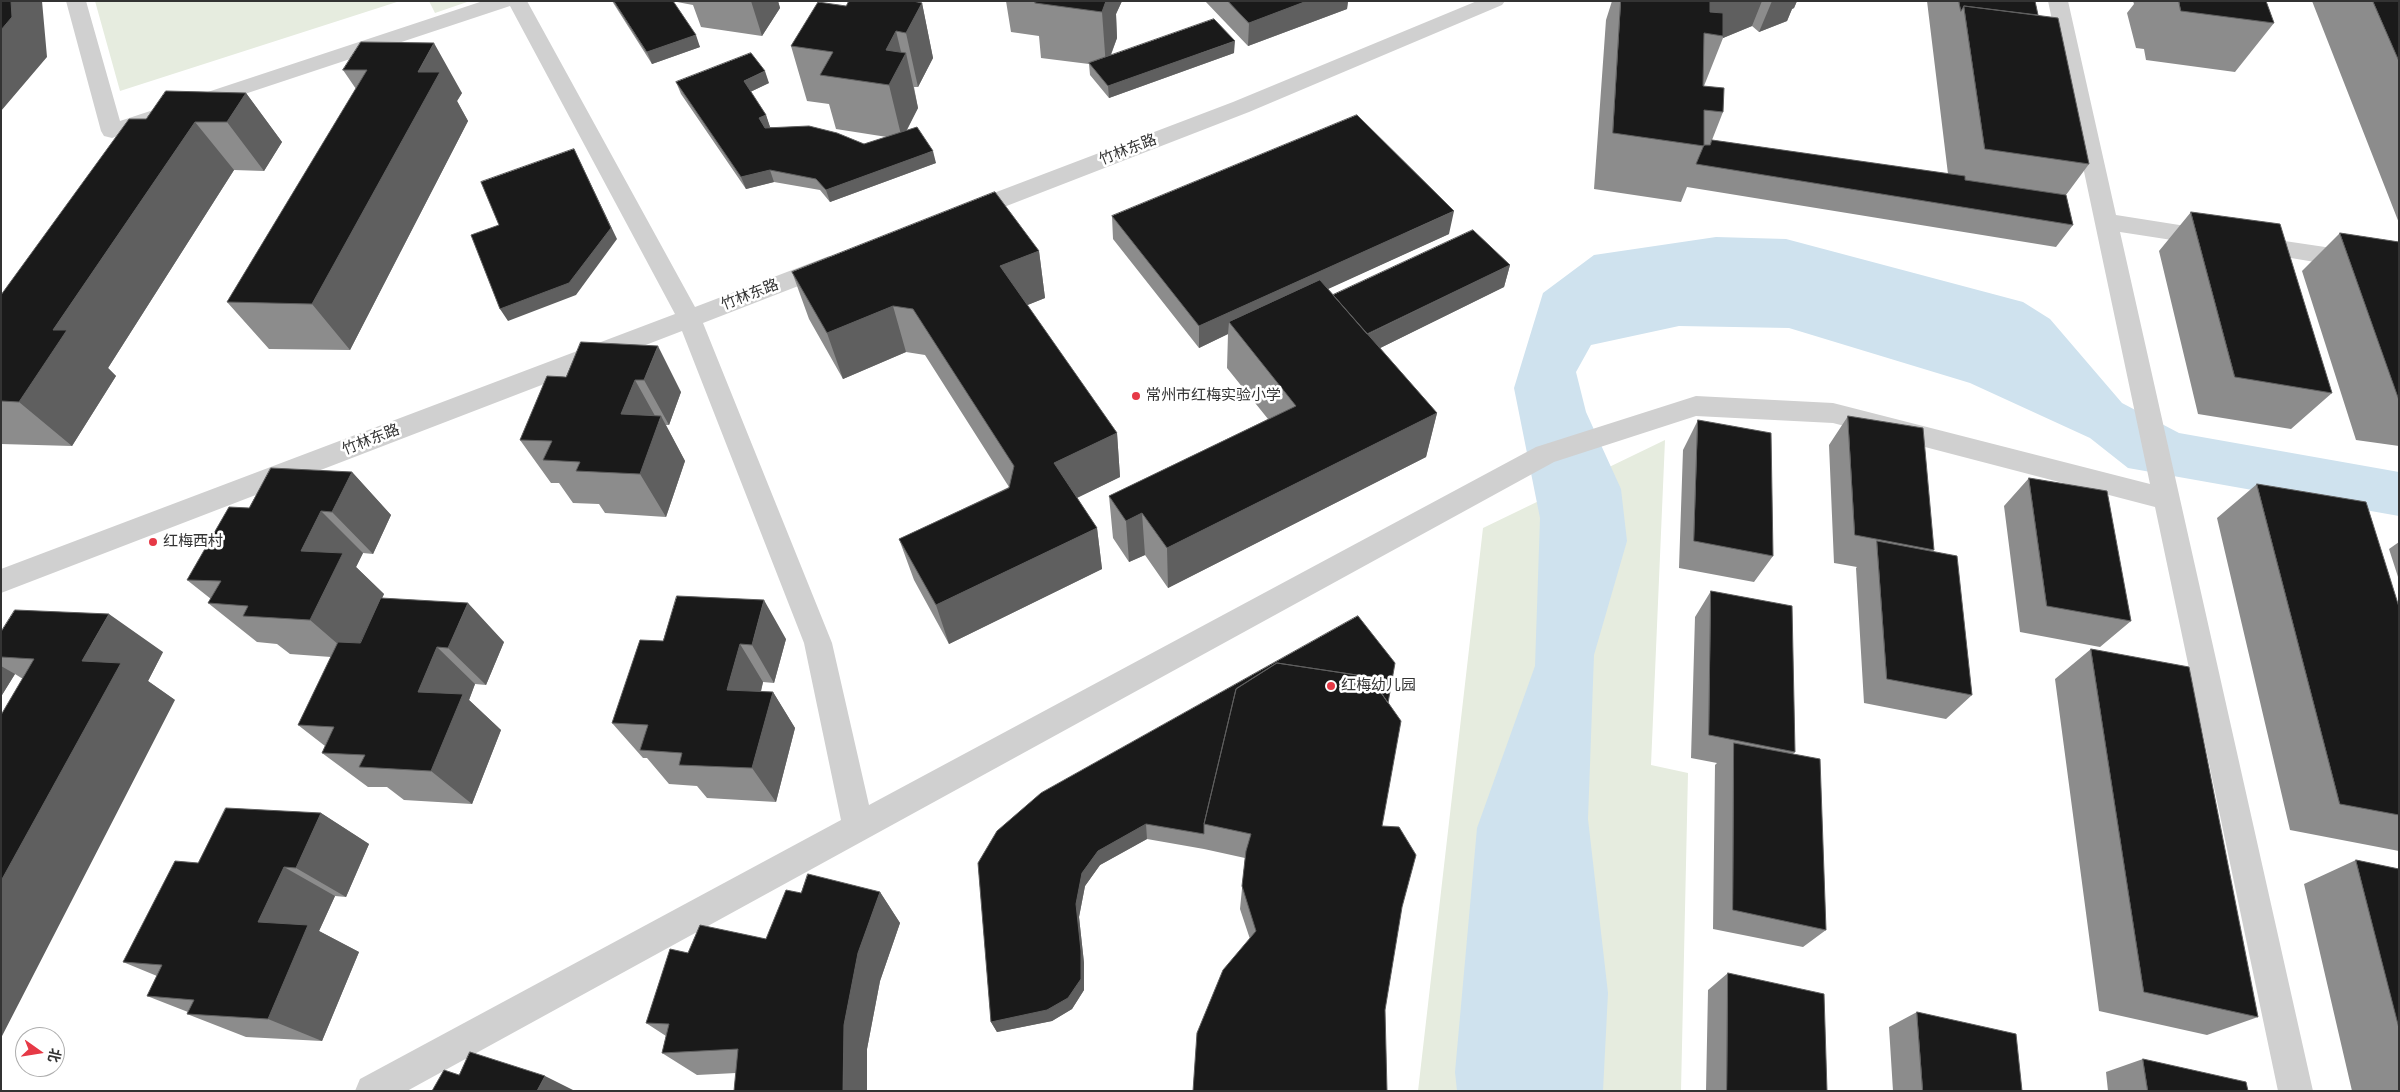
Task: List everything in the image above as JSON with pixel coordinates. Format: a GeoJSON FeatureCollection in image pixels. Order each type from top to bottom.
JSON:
{"type":"FeatureCollection","features":[{"type":"Feature","properties":{"kind":"street"},"geometry":{"type":"LineString","coordinates":[[76,1],[112,130],[504,1]]}},
{"type":"Feature","properties":{"kind":"street"},"geometry":{"type":"LineString","coordinates":[[517,1],[689,318],[818,642],[858,828]]}},
{"type":"Feature","properties":{"kind":"street","name":"竹林东路"},"geometry":{"type":"LineString","coordinates":[[947,220],[1241,107],[1495,1]]}},
{"type":"Feature","properties":{"kind":"street"},"geometry":{"type":"LineString","coordinates":[[2058,1],[2296,1091]]}},
{"type":"Feature","properties":{"kind":"street"},"geometry":{"type":"LineString","coordinates":[[2106,222],[2399,267]]}},
{"type":"Feature","properties":{"kind":"street","name":"竹林东路"},"geometry":{"type":"LineString","coordinates":[[1,581],[846,258]]}},
{"type":"Feature","properties":{"kind":"street"},"geometry":{"type":"LineString","coordinates":[[372,1091],[1545,454],[1696,406],[1833,413],[2167,499]]}},
{"type":"Feature","properties":{"kind":"shaded area"},"geometry":{"type":"Polygon","coordinates":[[[95,1],[400,1],[120,91],[95,1]]]}},
{"type":"Feature","properties":{"kind":"shaded area"},"geometry":{"type":"Polygon","coordinates":[[[429,1],[470,1],[435,13],[429,1]]]}},
{"type":"Feature","properties":{"kind":"shaded area"},"geometry":{"type":"Polygon","coordinates":[[[1665,440],[1651,765],[1688,773],[1681,1091],[1418,1091],[1483,528],[1665,440]]]}},
{"type":"Feature","properties":{"kind":"water"},"geometry":{"type":"Polygon","coordinates":[[[1716,237],[1786,239],[2023,302],[2050,319],[2122,403],[2179,433],[2399,472],[2399,516],[2128,468],[2090,438],[1970,383],[1789,328],[1679,326],[1591,345],[1576,372],[1586,412],[1621,489],[1627,541],[1594,655],[1588,819],[1608,993],[1603,1091],[1457,1091],[1455,1072],[1477,828],[1535,666],[1540,518],[1514,388],[1543,293],[1594,255],[1716,237]]]}},
{"type":"Feature","properties":{"kind":"building"},"geometry":{"type":"Polygon","coordinates":[[[1,1],[11,1],[12,17],[1,30],[1,1]]]}},
{"type":"Feature","properties":{"kind":"building"},"geometry":{"type":"Polygon","coordinates":[[[614,1],[673,1],[696,35],[647,52],[614,1]]]}},
{"type":"Feature","properties":{"kind":"building"},"geometry":{"type":"Polygon","coordinates":[[[849,1],[913,1],[922,3],[906,33],[896,31],[886,50],[906,53],[889,85],[820,75],[833,52],[791,46],[818,2],[846,6],[849,1]]]}},
{"type":"Feature","properties":{"kind":"building"},"geometry":{"type":"Polygon","coordinates":[[[1036,1],[1106,1],[1102,12],[1035,3],[1036,1]]]}},
{"type":"Feature","properties":{"kind":"building"},"geometry":{"type":"Polygon","coordinates":[[[1228,1],[1307,1],[1249,23],[1228,1]]]}},
{"type":"Feature","properties":{"kind":"building"},"geometry":{"type":"Polygon","coordinates":[[[1621,1],[1710,1],[1710,12],[1723,13],[1723,36],[1704,33],[1703,86],[1724,88],[1723,112],[1704,110],[1704,146],[1613,133],[1621,1]]]}},
{"type":"Feature","properties":{"kind":"building"},"geometry":{"type":"Polygon","coordinates":[[[1959,1],[2035,1],[2038,15],[1964,6],[1961,11],[1959,1]]]}},
{"type":"Feature","properties":{"kind":"building"},"geometry":{"type":"Polygon","coordinates":[[[2179,1],[2266,1],[2274,23],[2181,11],[2179,1]]]}},
{"type":"Feature","properties":{"kind":"building"},"geometry":{"type":"Polygon","coordinates":[[[2373,1],[2399,1],[2399,61],[2373,1]]]}},
{"type":"Feature","properties":{"kind":"building"},"geometry":{"type":"Polygon","coordinates":[[[1964,6],[2058,18],[2089,164],[1985,149],[1964,6]]]}},
{"type":"Feature","properties":{"kind":"building"},"geometry":{"type":"Polygon","coordinates":[[[1214,19],[1235,41],[1108,86],[1089,63],[1214,19]]]}},
{"type":"Feature","properties":{"kind":"building"},"geometry":{"type":"Polygon","coordinates":[[[361,42],[434,43],[418,72],[440,72],[312,304],[227,302],[367,70],[343,70],[361,42]]]}},
{"type":"Feature","properties":{"kind":"building"},"geometry":{"type":"Polygon","coordinates":[[[751,53],[765,71],[744,81],[766,115],[759,118],[765,128],[809,126],[837,133],[864,144],[917,127],[933,151],[826,190],[816,179],[770,170],[741,177],[676,82],[751,53]]]}},
{"type":"Feature","properties":{"kind":"building"},"geometry":{"type":"Polygon","coordinates":[[[166,91],[246,93],[227,122],[195,122],[53,330],[67,330],[19,402],[1,401],[1,295],[129,119],[146,119],[166,91]]]}},
{"type":"Feature","properties":{"kind":"building"},"geometry":{"type":"Polygon","coordinates":[[[1357,115],[1454,211],[1199,326],[1112,216],[1357,115]]]}},
{"type":"Feature","properties":{"kind":"building"},"geometry":{"type":"Polygon","coordinates":[[[1712,140],[1965,176],[1965,180],[2066,195],[2073,225],[1696,164],[1704,145],[1710,145],[1712,140]]]}},
{"type":"Feature","properties":{"kind":"building"},"geometry":{"type":"Polygon","coordinates":[[[574,149],[611,228],[569,283],[500,309],[471,235],[499,225],[481,182],[574,149]]]}},
{"type":"Feature","properties":{"kind":"building"},"geometry":{"type":"Polygon","coordinates":[[[995,192],[1039,251],[1000,266],[1117,433],[1054,463],[1097,528],[936,605],[899,539],[1009,488],[1014,466],[913,309],[893,306],[827,333],[792,272],[995,192]]]}},
{"type":"Feature","properties":{"kind":"building"},"geometry":{"type":"Polygon","coordinates":[[[2191,212],[2280,224],[2332,393],[2235,377],[2191,212]]]}},
{"type":"Feature","properties":{"kind":"building"},"geometry":{"type":"Polygon","coordinates":[[[1473,230],[1510,265],[1367,334],[1333,295],[1473,230]]]}},
{"type":"Feature","properties":{"kind":"building"},"geometry":{"type":"Polygon","coordinates":[[[2340,233],[2399,242],[2399,400],[2340,233]]]}},
{"type":"Feature","properties":{"kind":"building"},"geometry":{"type":"Polygon","coordinates":[[[1320,280],[1437,413],[1167,548],[1142,513],[1126,521],[1109,496],[1296,406],[1229,322],[1320,280]]]}},
{"type":"Feature","properties":{"kind":"building"},"geometry":{"type":"Polygon","coordinates":[[[581,342],[658,346],[644,380],[635,380],[621,414],[661,416],[640,474],[576,471],[580,462],[543,460],[552,441],[520,440],[547,376],[566,377],[581,342]]]}},
{"type":"Feature","properties":{"kind":"building"},"geometry":{"type":"Polygon","coordinates":[[[1848,416],[1923,428],[1934,550],[1855,535],[1848,416]]]}},
{"type":"Feature","properties":{"kind":"building"},"geometry":{"type":"Polygon","coordinates":[[[1698,420],[1771,433],[1773,556],[1694,541],[1698,420]]]}},
{"type":"Feature","properties":{"kind":"building"},"geometry":{"type":"Polygon","coordinates":[[[271,468],[352,472],[332,512],[321,511],[301,551],[343,553],[310,620],[243,616],[248,606],[208,603],[221,581],[187,580],[229,507],[249,508],[271,468]]]}},
{"type":"Feature","properties":{"kind":"building"},"geometry":{"type":"Polygon","coordinates":[[[2029,478],[2107,491],[2131,621],[2047,606],[2029,478]]]}},
{"type":"Feature","properties":{"kind":"building"},"geometry":{"type":"Polygon","coordinates":[[[2257,484],[2366,502],[2399,607],[2399,815],[2340,804],[2257,484]]]}},
{"type":"Feature","properties":{"kind":"building"},"geometry":{"type":"Polygon","coordinates":[[[1877,541],[1957,556],[1972,695],[1887,679],[1877,541]]]}},
{"type":"Feature","properties":{"kind":"building"},"geometry":{"type":"Polygon","coordinates":[[[1711,591],[1792,606],[1795,752],[1709,735],[1711,591]]]}},
{"type":"Feature","properties":{"kind":"building"},"geometry":{"type":"Polygon","coordinates":[[[677,596],[764,600],[752,645],[740,644],[727,690],[773,692],[752,768],[679,765],[682,753],[640,750],[648,725],[612,723],[640,640],[663,641],[677,596]]]}},
{"type":"Feature","properties":{"kind":"building"},"geometry":{"type":"Polygon","coordinates":[[[381,598],[468,603],[448,648],[437,647],[418,692],[463,694],[431,771],[359,767],[365,755],[322,753],[334,727],[298,725],[338,642],[360,643],[381,598]]]}},
{"type":"Feature","properties":{"kind":"building"},"geometry":{"type":"Polygon","coordinates":[[[15,610],[109,614],[82,661],[121,663],[1,881],[1,715],[34,659],[1,657],[1,632],[15,610]]]}},
{"type":"Feature","properties":{"kind":"building"},"geometry":{"type":"Polygon","coordinates":[[[1358,616],[1395,663],[1388,703],[1370,677],[1277,663],[1236,689],[1204,824],[1204,834],[1146,824],[1098,851],[1082,873],[1076,904],[1081,951],[1081,979],[1068,998],[1047,1010],[991,1022],[978,863],[997,831],[1041,793],[1358,616]]]}},
{"type":"Feature","properties":{"kind":"building"},"geometry":{"type":"Polygon","coordinates":[[[2091,649],[2189,667],[2258,1017],[2144,992],[2091,649]]]}},
{"type":"Feature","properties":{"kind":"building"},"geometry":{"type":"Polygon","coordinates":[[[1277,663],[1370,677],[1401,721],[1382,826],[1399,827],[1416,855],[1402,907],[1385,1010],[1387,1091],[1193,1091],[1197,1033],[1223,970],[1256,931],[1242,886],[1246,851],[1251,834],[1204,824],[1236,689],[1277,663]]]}},
{"type":"Feature","properties":{"kind":"building"},"geometry":{"type":"Polygon","coordinates":[[[1734,743],[1820,759],[1826,930],[1733,910],[1734,743]]]}},
{"type":"Feature","properties":{"kind":"building"},"geometry":{"type":"Polygon","coordinates":[[[226,808],[321,813],[296,868],[284,867],[258,922],[308,925],[268,1019],[187,1014],[194,1000],[147,996],[162,965],[123,962],[175,861],[198,863],[226,808]]]}},
{"type":"Feature","properties":{"kind":"building"},"geometry":{"type":"Polygon","coordinates":[[[2356,860],[2399,869],[2399,1028],[2356,860]]]}},
{"type":"Feature","properties":{"kind":"building"},"geometry":{"type":"Polygon","coordinates":[[[808,874],[880,892],[858,953],[844,1025],[843,1091],[734,1091],[738,1049],[662,1053],[669,1024],[646,1023],[670,949],[688,953],[700,925],[766,939],[786,890],[801,893],[808,874]]]}},
{"type":"Feature","properties":{"kind":"building"},"geometry":{"type":"Polygon","coordinates":[[[1728,973],[1824,994],[1827,1091],[1727,1091],[1728,973]]]}},
{"type":"Feature","properties":{"kind":"building"},"geometry":{"type":"Polygon","coordinates":[[[1917,1012],[2016,1034],[2022,1091],[1923,1091],[1917,1012]]]}},
{"type":"Feature","properties":{"kind":"building"},"geometry":{"type":"Polygon","coordinates":[[[470,1052],[545,1076],[537,1091],[432,1091],[444,1070],[459,1075],[470,1052]]]}},
{"type":"Feature","properties":{"kind":"building"},"geometry":{"type":"Polygon","coordinates":[[[2143,1059],[2246,1082],[2248,1091],[2148,1091],[2143,1059]]]}},
{"type":"Feature","properties":{"kind":"place","name":"常州市红梅实验小学"},"geometry":{"type":"Point","coordinates":[1136,396]}},
{"type":"Feature","properties":{"kind":"place","name":"红梅西村"},"geometry":{"type":"Point","coordinates":[153,542]}},
{"type":"Feature","properties":{"kind":"place","name":"红梅幼儿园"},"geometry":{"type":"Point","coordinates":[1331,686]}}]}
